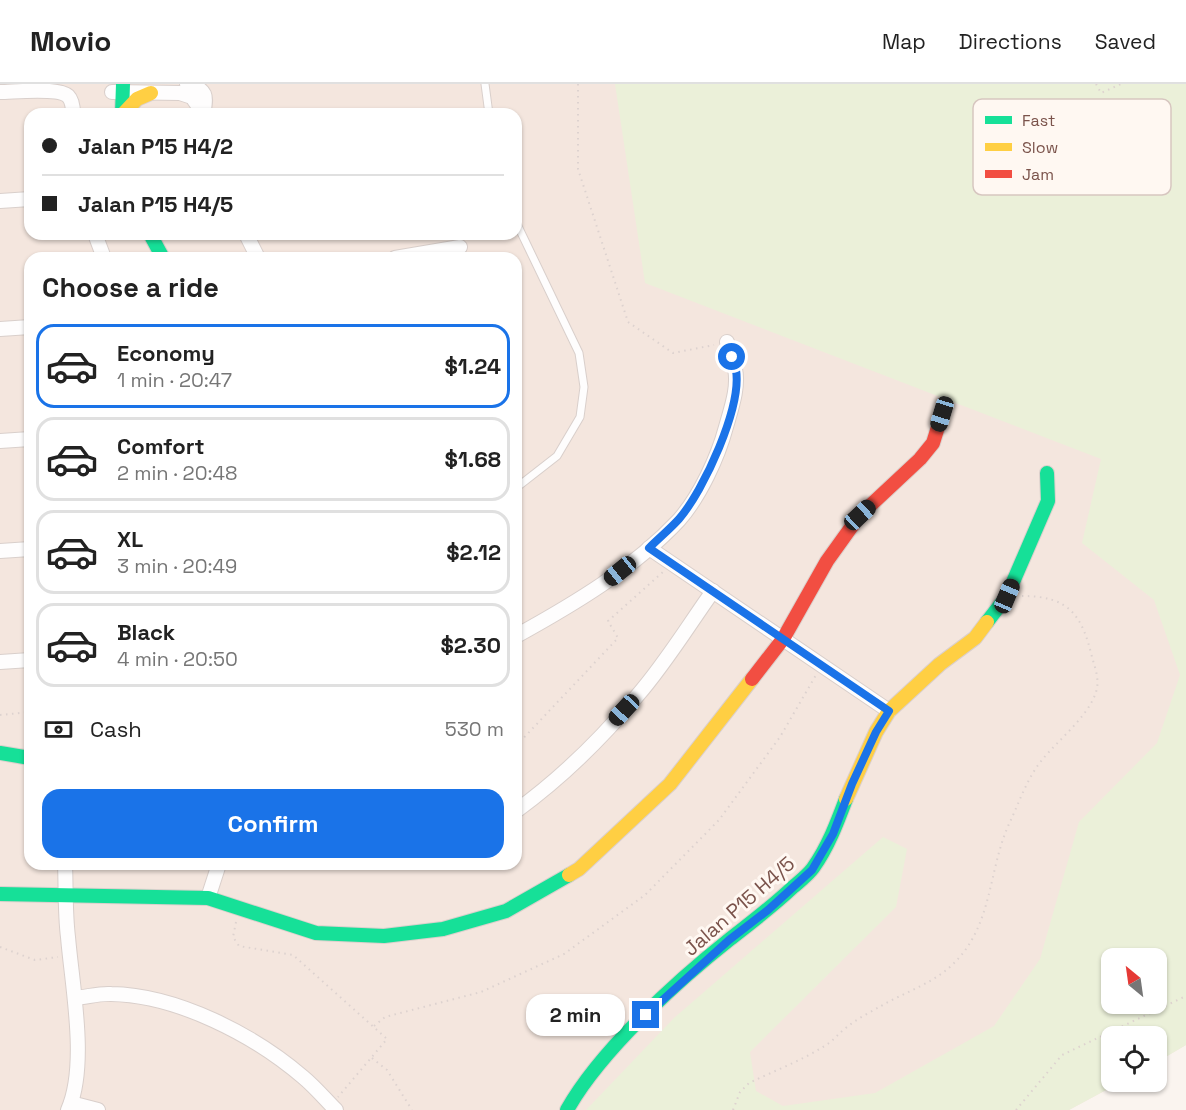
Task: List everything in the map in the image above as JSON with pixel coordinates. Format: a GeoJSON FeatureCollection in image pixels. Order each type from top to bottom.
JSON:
{"type":"FeatureCollection","features":[{"type":"Feature","properties":{"kind":"street"},"geometry":{"type":"LineString","coordinates":[[187,84],[198,87],[205,95],[204,108]]}},
{"type":"Feature","properties":{"kind":"street"},"geometry":{"type":"LineString","coordinates":[[117,87],[151,93],[180,93],[192,98],[199,108]]}},
{"type":"Feature","properties":{"kind":"street"},"geometry":{"type":"LineString","coordinates":[[112,108],[117,87]]}},
{"type":"Feature","properties":{"kind":"street"},"geometry":{"type":"LineString","coordinates":[[117,87],[122,108]]}},
{"type":"Feature","properties":{"kind":"street"},"geometry":{"type":"LineString","coordinates":[[0,92],[57,91],[68,96],[73,108]]}},
{"type":"Feature","properties":{"kind":"street"},"geometry":{"type":"LineString","coordinates":[[129,108],[137,99],[151,93]]}},
{"type":"Feature","properties":{"kind":"street"},"geometry":{"type":"LineString","coordinates":[[0,201],[24,199]]}},
{"type":"Feature","properties":{"kind":"street"},"geometry":{"type":"LineString","coordinates":[[430,252],[460,247]]}},
{"type":"Feature","properties":{"kind":"street"},"geometry":{"type":"LineString","coordinates":[[0,329],[24,327]]}},
{"type":"Feature","properties":{"kind":"street"},"geometry":{"type":"LineString","coordinates":[[522,632],[606,583],[649,548],[680,518],[702,484],[721,445],[734,400],[736,371],[727,342]]}},
{"type":"Feature","properties":{"kind":"street"},"geometry":{"type":"LineString","coordinates":[[0,894],[208,898],[316,933],[384,936],[443,928],[506,911],[579,869],[670,784],[783,639],[827,561],[860,515],[920,459],[933,443],[942,414]]}},
{"type":"Feature","properties":{"kind":"street"},"geometry":{"type":"LineString","coordinates":[[0,441],[24,439]]}},
{"type":"Feature","properties":{"kind":"street","name":"Jalan P15 H4/5"},"geometry":{"type":"LineString","coordinates":[[567,1110],[576,1094],[615,1047],[662,999],[812,870],[833,834],[852,784],[876,732],[889,711],[940,664],[975,638],[1007,596],[1048,501],[1047,473]]}},
{"type":"Feature","properties":{"kind":"street"},"geometry":{"type":"LineString","coordinates":[[649,548],[889,711]]}},
{"type":"Feature","properties":{"kind":"street"},"geometry":{"type":"LineString","coordinates":[[0,551],[24,549]]}},
{"type":"Feature","properties":{"kind":"street"},"geometry":{"type":"LineString","coordinates":[[522,807],[585,753],[638,696],[713,591]]}},
{"type":"Feature","properties":{"kind":"street"},"geometry":{"type":"LineString","coordinates":[[0,662],[24,660]]}},
{"type":"Feature","properties":{"kind":"street"},"geometry":{"type":"LineString","coordinates":[[0,744],[24,753]]}},
{"type":"Feature","properties":{"kind":"street"},"geometry":{"type":"LineString","coordinates":[[0,753],[24,755]]}},
{"type":"Feature","properties":{"kind":"street"},"geometry":{"type":"LineString","coordinates":[[65,870],[77,1027],[76,1076],[70,1107],[98,1110]]}},
{"type":"Feature","properties":{"kind":"street"},"geometry":{"type":"LineString","coordinates":[[208,898],[217,870]]}},
{"type":"Feature","properties":{"kind":"street"},"geometry":{"type":"LineString","coordinates":[[75,998],[111,994],[157,1000],[205,1017],[251,1040],[303,1077],[333,1108]]}},
{"type":"Feature","properties":{"kind":"lane"},"geometry":{"type":"LineString","coordinates":[[485,84],[488,108]]}},
{"type":"Feature","properties":{"kind":"lane"},"geometry":{"type":"LineString","coordinates":[[522,234],[579,353],[584,387],[580,417],[557,456],[522,483]]}},
{"type":"Feature","properties":{"kind":"path"},"geometry":{"type":"LineString","coordinates":[[578,84],[578,169],[628,322],[674,353],[727,342]]}},
{"type":"Feature","properties":{"kind":"path"},"geometry":{"type":"LineString","coordinates":[[1096,84],[1101,93],[1121,84]]}},
{"type":"Feature","properties":{"kind":"path"},"geometry":{"type":"LineString","coordinates":[[522,740],[618,638],[608,621],[672,563]]}},
{"type":"Feature","properties":{"kind":"path"},"geometry":{"type":"LineString","coordinates":[[733,1110],[740,1092],[749,1083],[824,1047],[847,1027],[904,993],[916,989],[952,965],[964,950],[982,919],[991,893],[1004,835],[1031,777],[1088,708],[1096,692],[1098,676],[1086,634],[1080,620],[1070,608],[1054,601],[1032,596],[1007,596]]}},
{"type":"Feature","properties":{"kind":"path"},"geometry":{"type":"LineString","coordinates":[[374,1026],[385,1017],[481,992],[564,954],[645,895],[719,820],[780,736],[822,665]]}},
{"type":"Feature","properties":{"kind":"path"},"geometry":{"type":"LineString","coordinates":[[0,715],[24,713]]}},
{"type":"Feature","properties":{"kind":"path"},"geometry":{"type":"LineString","coordinates":[[239,908],[233,937],[239,946],[293,955],[387,1039],[333,1108]]}},
{"type":"Feature","properties":{"kind":"path"},"geometry":{"type":"LineString","coordinates":[[0,947],[35,960],[70,955]]}},
{"type":"Feature","properties":{"kind":"path"},"geometry":{"type":"LineString","coordinates":[[1016,1110],[1062,1055],[1186,996]]}},
{"type":"Feature","properties":{"kind":"path"},"geometry":{"type":"LineString","coordinates":[[372,1058],[387,1070],[412,1110]]}},
{"type":"Feature","properties":{"kind":"shaded area"},"geometry":{"type":"Polygon","coordinates":[[[0,84],[1186,84],[1186,1045],[1167,1056],[1167,1026],[1101,1026],[1102,1092],[1069,1110],[0,1110],[0,84]]]}},
{"type":"Feature","properties":{"kind":"green space"},"geometry":{"type":"Polygon","coordinates":[[[615,84],[1186,84],[1186,1045],[1167,1056],[1167,1026],[1101,1026],[1102,1092],[1069,1110],[586,1110],[674,1018],[883,837],[907,849],[896,907],[750,1052],[756,1091],[783,1106],[875,1093],[994,1026],[1040,959],[1079,822],[1157,743],[1180,675],[1154,600],[1082,543],[1101,459],[645,283],[615,84]]]}},
{"type":"Feature","properties":{"kind":"traffic: fast"},"geometry":{"type":"LineString","coordinates":[[122,108],[123,84]]}},
{"type":"Feature","properties":{"kind":"traffic: fast"},"geometry":{"type":"LineString","coordinates":[[153,240],[160,252]]}},
{"type":"Feature","properties":{"kind":"traffic: fast"},"geometry":{"type":"LineString","coordinates":[[987,622],[1007,596],[1048,501],[1047,473]]}},
{"type":"Feature","properties":{"kind":"traffic: fast"},"geometry":{"type":"LineString","coordinates":[[0,753],[24,757]]}},
{"type":"Feature","properties":{"kind":"traffic: fast"},"geometry":{"type":"LineString","coordinates":[[567,1110],[599,1064],[641,1018],[687,975],[811,871],[828,843],[846,799]]}},
{"type":"Feature","properties":{"kind":"traffic: fast"},"geometry":{"type":"LineString","coordinates":[[0,894],[208,898],[316,933],[384,936],[443,929],[506,911],[569,875]]}},
{"type":"Feature","properties":{"kind":"traffic: slow"},"geometry":{"type":"LineString","coordinates":[[129,108],[137,99],[151,93]]}},
{"type":"Feature","properties":{"kind":"traffic: slow"},"geometry":{"type":"LineString","coordinates":[[846,799],[876,732],[889,711],[940,664],[975,638],[987,622]]}},
{"type":"Feature","properties":{"kind":"traffic: slow"},"geometry":{"type":"LineString","coordinates":[[569,875],[579,869],[670,784],[752,679]]}},
{"type":"Feature","properties":{"kind":"traffic: jam"},"geometry":{"type":"LineString","coordinates":[[752,679],[783,639],[827,561],[860,515],[920,459],[933,443],[942,414]]}},
{"type":"Feature","properties":{"kind":"route"},"geometry":{"type":"LineString","coordinates":[[646,1015],[729,940],[768,910],[812,870],[833,834],[852,784],[876,732],[889,711],[649,548],[680,518],[702,484],[721,445],[734,400],[736,371],[732,357]]}}]}
